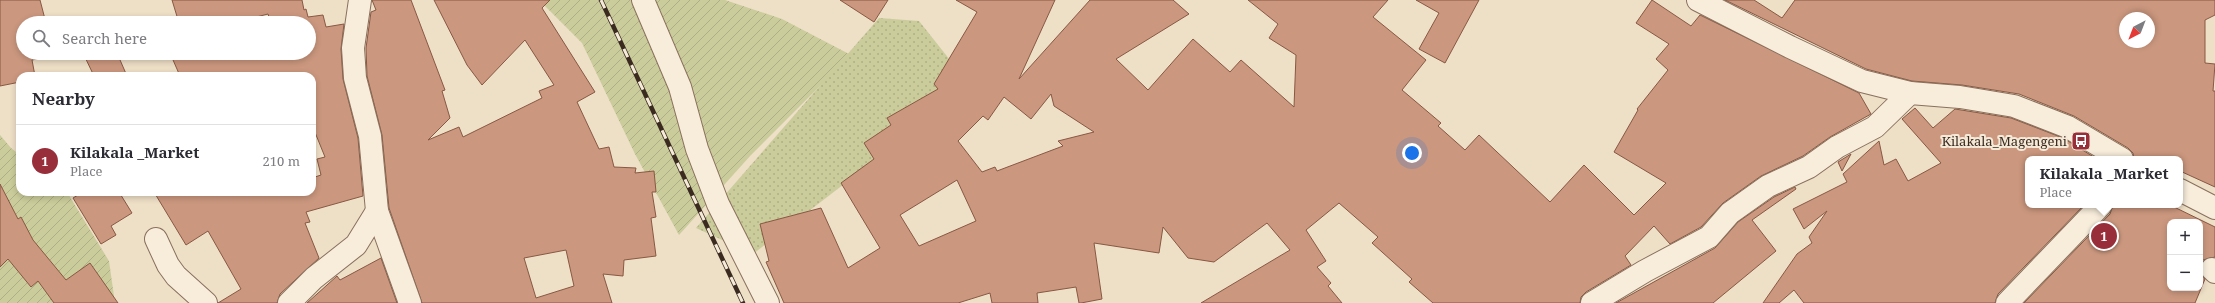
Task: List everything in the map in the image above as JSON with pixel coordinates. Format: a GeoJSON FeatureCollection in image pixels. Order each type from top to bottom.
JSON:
{"type":"FeatureCollection","features":[{"type":"Feature","properties":{"kind":"street"},"geometry":{"type":"LineString","coordinates":[[360,0],[353,48],[355,78],[370,136],[377,212],[410,303]]}},
{"type":"Feature","properties":{"kind":"street"},"geometry":{"type":"LineString","coordinates":[[643,0],[680,87],[697,149],[718,204],[768,303]]}},
{"type":"Feature","properties":{"kind":"street"},"geometry":{"type":"LineString","coordinates":[[1706,2],[1790,47],[1862,81],[1910,94],[1960,97],[2014,106],[2068,127],[2117,156]]}},
{"type":"Feature","properties":{"kind":"street"},"geometry":{"type":"LineString","coordinates":[[1592,303],[1645,271],[1709,237],[1730,213],[1768,186],[1809,167],[1837,147],[1875,127],[1910,94]]}},
{"type":"Feature","properties":{"kind":"street"},"geometry":{"type":"LineString","coordinates":[[2183,192],[2215,208]]}},
{"type":"Feature","properties":{"kind":"street"},"geometry":{"type":"LineString","coordinates":[[2007,303],[2098,208]]}},
{"type":"Feature","properties":{"kind":"street"},"geometry":{"type":"LineString","coordinates":[[289,303],[314,278],[356,245],[377,212]]}},
{"type":"Feature","properties":{"kind":"street"},"geometry":{"type":"LineString","coordinates":[[156,239],[176,276],[206,303]]}},
{"type":"Feature","properties":{"kind":"green space"},"geometry":{"type":"Polygon","coordinates":[[[539,0],[725,0],[782,19],[851,55],[751,155],[679,235],[635,154],[582,43],[539,0]]]}},
{"type":"Feature","properties":{"kind":"green space"},"geometry":{"type":"Polygon","coordinates":[[[879,18],[919,21],[954,65],[908,135],[753,254],[696,228],[879,18]]]}},
{"type":"Feature","properties":{"kind":"green space"},"geometry":{"type":"Polygon","coordinates":[[[0,135],[16,152],[16,196],[69,196],[109,261],[115,303],[0,303],[0,135]]]}},
{"type":"Feature","properties":{"kind":"building"},"geometry":{"type":"Polygon","coordinates":[[[0,0],[40,0],[44,16],[16,16],[16,60],[32,60],[34,72],[16,72],[16,83],[0,86],[0,0]]]}},
{"type":"Feature","properties":{"kind":"building"},"geometry":{"type":"Polygon","coordinates":[[[172,0],[302,0],[304,10],[306,9],[308,16],[269,16],[268,14],[260,16],[177,16],[172,0]]]}},
{"type":"Feature","properties":{"kind":"building"},"geometry":{"type":"Polygon","coordinates":[[[372,0],[411,0],[445,90],[442,91],[450,118],[428,140],[459,127],[463,137],[542,98],[539,91],[554,85],[525,40],[482,85],[467,65],[434,0],[550,0],[542,8],[595,92],[577,102],[599,149],[609,147],[614,167],[636,168],[635,173],[654,171],[656,192],[652,192],[656,217],[651,218],[656,256],[624,260],[623,276],[603,274],[612,303],[422,303],[389,208],[382,135],[367,76],[366,48],[371,12],[376,10],[372,0]],[[566,250],[524,258],[536,298],[574,286],[566,250]]]}},
{"type":"Feature","properties":{"kind":"building"},"geometry":{"type":"Polygon","coordinates":[[[840,0],[888,0],[874,22],[840,0]]]}},
{"type":"Feature","properties":{"kind":"building"},"geometry":{"type":"Polygon","coordinates":[[[956,0],[1055,0],[1019,79],[1090,0],[1173,0],[1189,14],[1116,59],[1148,90],[1193,39],[1230,72],[1241,60],[1294,107],[1296,55],[1269,38],[1278,24],[1248,0],[1388,0],[1373,17],[1426,60],[1402,90],[1441,123],[1438,126],[1465,150],[1479,135],[1550,202],[1584,165],[1634,215],[1666,183],[1614,152],[1638,110],[1637,109],[1668,70],[1656,59],[1669,44],[1636,23],[1652,0],[1691,26],[1700,15],[1859,93],[1871,114],[1830,137],[1803,156],[1761,176],[1723,203],[1701,227],[1670,244],[1654,226],[1625,256],[1631,265],[1586,292],[1581,297],[1580,303],[1433,303],[1409,282],[1412,279],[1372,243],[1378,237],[1339,203],[1306,230],[1326,261],[1317,267],[1331,283],[1328,286],[1342,303],[1201,303],[1290,250],[1267,223],[1214,262],[1188,258],[1163,227],[1159,253],[1094,243],[1102,299],[1081,303],[1079,303],[1076,287],[1037,293],[1038,303],[992,303],[990,293],[958,303],[784,303],[766,262],[769,261],[760,224],[821,208],[848,268],[880,248],[841,183],[874,159],[864,143],[891,125],[887,118],[938,89],[934,84],[977,12],[956,0]],[[1051,94],[1031,119],[1004,97],[988,120],[983,116],[958,141],[982,172],[995,167],[997,171],[1063,146],[1058,141],[1094,132],[1054,106],[1051,94]],[[957,180],[900,215],[919,246],[976,221],[957,180]]]}},
{"type":"Feature","properties":{"kind":"building"},"geometry":{"type":"Polygon","coordinates":[[[1416,0],[1479,0],[1445,63],[1419,49],[1439,13],[1416,0]]]}},
{"type":"Feature","properties":{"kind":"building"},"geometry":{"type":"Polygon","coordinates":[[[1725,0],[1754,0],[1782,18],[1795,0],[2215,0],[2215,15],[2205,20],[2205,63],[2215,64],[2213,91],[2215,91],[2215,187],[2183,172],[2183,156],[2134,156],[2133,153],[2128,148],[2074,116],[2019,94],[1962,85],[1912,81],[1866,69],[1725,0]]]}},
{"type":"Feature","properties":{"kind":"building"},"geometry":{"type":"Polygon","coordinates":[[[323,15],[326,27],[344,24],[341,49],[343,79],[358,138],[363,196],[306,212],[310,222],[305,223],[319,258],[280,294],[277,303],[218,303],[241,289],[208,231],[186,245],[156,196],[316,196],[316,177],[321,175],[317,159],[325,157],[316,135],[316,72],[178,72],[173,60],[316,60],[316,16],[323,15]]]}},
{"type":"Feature","properties":{"kind":"building"},"geometry":{"type":"Polygon","coordinates":[[[86,60],[120,60],[125,72],[92,72],[86,60]]]}},
{"type":"Feature","properties":{"kind":"building"},"geometry":{"type":"Polygon","coordinates":[[[1915,108],[1933,128],[1955,109],[2011,118],[2063,138],[2092,156],[2025,156],[2025,208],[2081,208],[1998,294],[1995,303],[1804,303],[1794,290],[1779,303],[1763,303],[1797,254],[1812,243],[1809,237],[1827,211],[1804,229],[1793,209],[1847,182],[1843,174],[1879,141],[1884,165],[1896,159],[1908,181],[1941,163],[1902,119],[1915,108]]]}},
{"type":"Feature","properties":{"kind":"building"},"geometry":{"type":"Polygon","coordinates":[[[1851,154],[1842,171],[1838,162],[1851,154]]]}},
{"type":"Feature","properties":{"kind":"building"},"geometry":{"type":"Polygon","coordinates":[[[0,184],[18,219],[21,217],[33,240],[66,280],[90,263],[118,303],[54,303],[38,281],[31,287],[8,259],[0,267],[0,184]]]}},
{"type":"Feature","properties":{"kind":"building"},"geometry":{"type":"Polygon","coordinates":[[[1795,187],[1796,189],[1752,220],[1776,251],[1713,303],[1616,303],[1715,248],[1738,222],[1774,197],[1795,187]]]}},
{"type":"Feature","properties":{"kind":"building"},"geometry":{"type":"Polygon","coordinates":[[[76,196],[121,196],[132,213],[111,226],[116,235],[101,244],[73,198],[76,196]]]}},
{"type":"Feature","properties":{"kind":"building"},"geometry":{"type":"Polygon","coordinates":[[[2112,208],[2176,208],[2199,219],[2167,219],[2167,291],[2200,291],[2195,303],[2024,303],[2110,214],[2112,208]]]}},
{"type":"Feature","properties":{"kind":"building"},"geometry":{"type":"Polygon","coordinates":[[[2203,221],[2215,227],[2215,257],[2203,260],[2203,221]]]}},
{"type":"Feature","properties":{"kind":"building"},"geometry":{"type":"Polygon","coordinates":[[[381,258],[397,303],[307,303],[337,276],[340,280],[381,258]]]}},
{"type":"Feature","properties":{"kind":"railway"},"geometry":{"type":"LineString","coordinates":[[601,0],[743,303]]}},
{"type":"Feature","properties":{"kind":"place","name":"Kilakala_Magengeni"},"geometry":{"type":"Point","coordinates":[2081,141]}},
{"type":"Feature","properties":{"kind":"place","name":"Kilakala _Market"},"geometry":{"type":"Point","coordinates":[2104,236]}}]}
